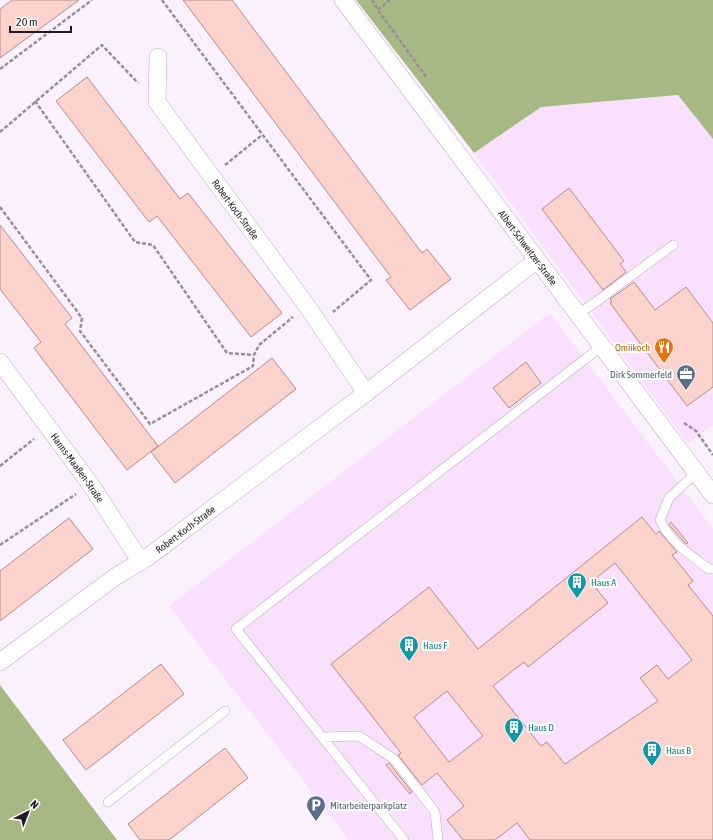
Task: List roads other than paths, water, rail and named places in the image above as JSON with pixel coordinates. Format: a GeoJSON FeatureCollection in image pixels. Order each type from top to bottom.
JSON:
{"type":"FeatureCollection","features":[{"type":"Feature","properties":{"kind":"street","name":"Albert-Schweitzer-Straße"},"geometry":{"type":"LineString","coordinates":[[343,0],[713,495]]}},
{"type":"Feature","properties":{"kind":"street","name":"Robert-Koch-Straße"},"geometry":{"type":"LineString","coordinates":[[158,57],[157,102],[320,323],[366,393]]}},
{"type":"Feature","properties":{"kind":"street","name":"Robert-Koch-Straße"},"geometry":{"type":"LineString","coordinates":[[0,662],[115,577],[141,562],[366,393],[537,260]]}},
{"type":"Feature","properties":{"kind":"street","name":"Hanns-Maaßen-Straße"},"geometry":{"type":"LineString","coordinates":[[0,362],[5,376],[49,428],[91,484],[141,562]]}},
{"type":"Feature","properties":{"kind":"lane"},"geometry":{"type":"LineString","coordinates":[[578,314],[673,245]]}},
{"type":"Feature","properties":{"kind":"lane"},"geometry":{"type":"LineString","coordinates":[[404,840],[236,629],[602,346]]}},
{"type":"Feature","properties":{"kind":"lane"},"geometry":{"type":"LineString","coordinates":[[697,472],[669,498],[660,520],[664,528],[680,548],[709,569],[713,569]]}},
{"type":"Feature","properties":{"kind":"lane"},"geometry":{"type":"LineString","coordinates":[[108,802],[225,711]]}},
{"type":"Feature","properties":{"kind":"lane"},"geometry":{"type":"LineString","coordinates":[[322,737],[358,736],[394,759],[435,812],[438,840]]}},
{"type":"Feature","properties":{"kind":"place","name":"Omiikoch"},"geometry":{"type":"Point","coordinates":[664,364]}},
{"type":"Feature","properties":{"kind":"place","name":"Dirk Sommerfeld"},"geometry":{"type":"Point","coordinates":[686,391]}},
{"type":"Feature","properties":{"kind":"place","name":"Haus A"},"geometry":{"type":"Point","coordinates":[577,599]}},
{"type":"Feature","properties":{"kind":"place","name":"Haus F"},"geometry":{"type":"Point","coordinates":[409,662]}},
{"type":"Feature","properties":{"kind":"place","name":"Haus D"},"geometry":{"type":"Point","coordinates":[514,744]}},
{"type":"Feature","properties":{"kind":"place","name":"Haus B"},"geometry":{"type":"Point","coordinates":[652,767]}},
{"type":"Feature","properties":{"kind":"place","name":"Mitarbeiterparkplatz"},"geometry":{"type":"Point","coordinates":[316,822]}}]}
